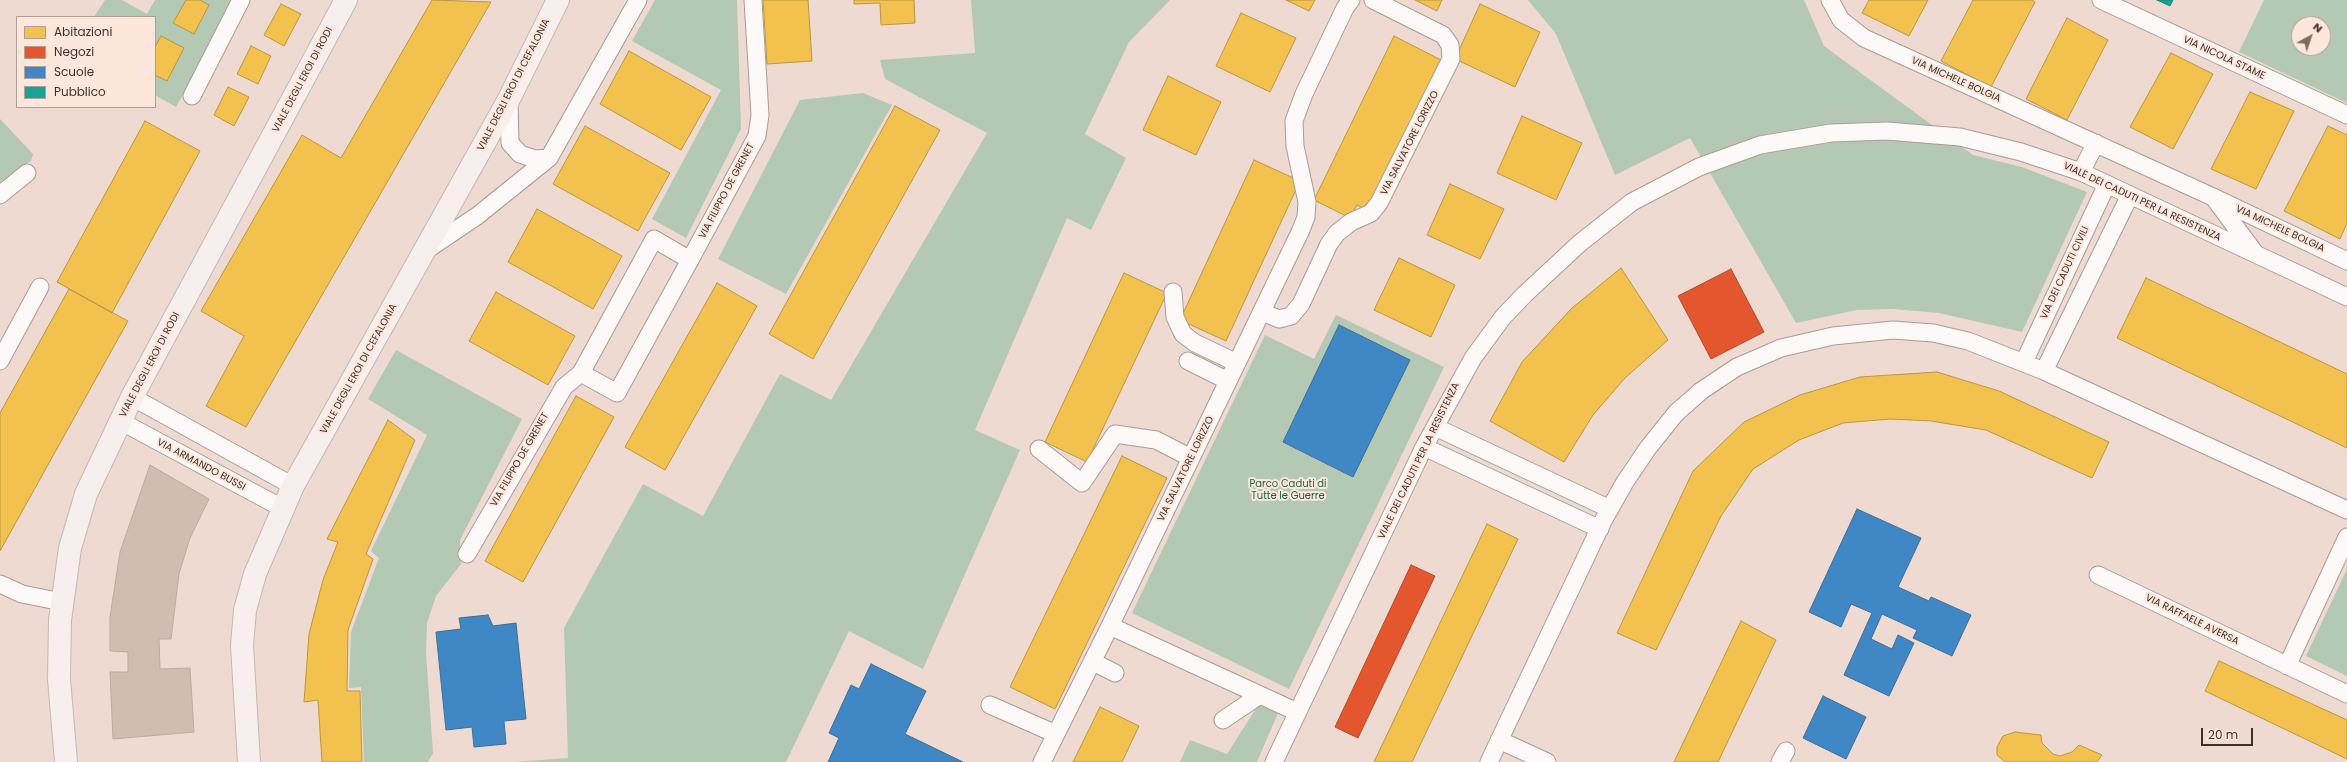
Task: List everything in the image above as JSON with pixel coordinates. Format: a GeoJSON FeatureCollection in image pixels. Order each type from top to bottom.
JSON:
{"type":"FeatureCollection","features":[{"type":"Feature","properties":{"kind":"main road","name":"VIALE DEGLI EROI DI RODI"},"geometry":{"type":"LineString","coordinates":[[66,762],[59,679],[62,602],[70,548],[86,494],[132,397],[346,0]]}},
{"type":"Feature","properties":{"kind":"main road","name":"VIALE DEGLI EROI DI CEFALONIA"},"geometry":{"type":"LineString","coordinates":[[249,762],[242,645],[245,610],[255,574],[282,508],[293,486],[509,99],[558,0]]}},
{"type":"Feature","properties":{"kind":"street"},"geometry":{"type":"LineString","coordinates":[[192,96],[241,0]]}},
{"type":"Feature","properties":{"kind":"street"},"geometry":{"type":"LineString","coordinates":[[425,251],[477,216],[549,158],[638,0]]}},
{"type":"Feature","properties":{"kind":"street","name":"VIA FILIPPO DE GRENET"},"geometry":{"type":"LineString","coordinates":[[581,373],[617,393],[756,136],[760,115],[753,0]]}},
{"type":"Feature","properties":{"kind":"street","name":"VIA SALVATORE LORIZZO"},"geometry":{"type":"LineString","coordinates":[[1042,762],[1093,662],[1301,230],[1307,209],[1305,190],[1295,146],[1294,121],[1304,94],[1345,8],[1351,0]]}},
{"type":"Feature","properties":{"kind":"street","name":"VIA SALVATORE LORIZZO"},"geometry":{"type":"LineString","coordinates":[[1262,312],[1279,319],[1291,316],[1301,304],[1337,233],[1346,225],[1371,213],[1380,203],[1451,59],[1450,45],[1443,35],[1373,0]]}},
{"type":"Feature","properties":{"kind":"street","name":"VIA MICHELE BOLGIA"},"geometry":{"type":"LineString","coordinates":[[1830,0],[1842,20],[1864,38],[2096,143],[2347,260]]}},
{"type":"Feature","properties":{"kind":"street","name":"VIA NICOLA STAME"},"geometry":{"type":"LineString","coordinates":[[2101,0],[2347,115]]}},
{"type":"Feature","properties":{"kind":"street"},"geometry":{"type":"LineString","coordinates":[[509,99],[510,143],[520,154],[535,159],[549,158]]}},
{"type":"Feature","properties":{"kind":"street","name":"VIALE DEI CADUTI PER LA RESISTENZA"},"geometry":{"type":"LineString","coordinates":[[1274,762],[1434,426],[1473,358],[1503,318],[1538,281],[1585,239],[1624,208],[1665,184],[1699,167],[1760,145],[1852,131],[1912,132],[1960,137],[2038,157],[2081,172],[2347,297]]}},
{"type":"Feature","properties":{"kind":"street"},"geometry":{"type":"LineString","coordinates":[[2081,172],[2096,143]]}},
{"type":"Feature","properties":{"kind":"street"},"geometry":{"type":"LineString","coordinates":[[0,194],[27,173]]}},
{"type":"Feature","properties":{"kind":"street","name":"VIA DEI CADUTI CIVILI"},"geometry":{"type":"LineString","coordinates":[[2024,362],[2107,184]]}},
{"type":"Feature","properties":{"kind":"street"},"geometry":{"type":"LineString","coordinates":[[2044,371],[2130,195]]}},
{"type":"Feature","properties":{"kind":"street","name":"VIA MICHELE BOLGIA"},"geometry":{"type":"LineString","coordinates":[[2213,197],[2255,254]]}},
{"type":"Feature","properties":{"kind":"street","name":"VIA FILIPPO DE GRENET"},"geometry":{"type":"LineString","coordinates":[[467,554],[526,448],[564,387],[581,373],[654,239],[690,260]]}},
{"type":"Feature","properties":{"kind":"street"},"geometry":{"type":"LineString","coordinates":[[0,361],[40,287]]}},
{"type":"Feature","properties":{"kind":"street"},"geometry":{"type":"LineString","coordinates":[[1172,292],[1175,317],[1183,334],[1195,344],[1237,363]]}},
{"type":"Feature","properties":{"kind":"street"},"geometry":{"type":"LineString","coordinates":[[1489,762],[1600,528],[1610,509],[1648,448],[1676,413],[1722,377],[1749,361],[1775,350],[1817,339],[1849,334],[1913,330],[1968,341],[2024,362],[2347,510]]}},
{"type":"Feature","properties":{"kind":"street"},"geometry":{"type":"LineString","coordinates":[[1188,361],[1228,381]]}},
{"type":"Feature","properties":{"kind":"street"},"geometry":{"type":"LineString","coordinates":[[132,397],[293,486]]}},
{"type":"Feature","properties":{"kind":"street","name":"VIA ARMANDO BUSSI"},"geometry":{"type":"LineString","coordinates":[[120,421],[282,508]]}},
{"type":"Feature","properties":{"kind":"street"},"geometry":{"type":"LineString","coordinates":[[1434,426],[1610,509]]}},
{"type":"Feature","properties":{"kind":"street"},"geometry":{"type":"LineString","coordinates":[[1039,449],[1082,483],[1114,434],[1156,440],[1191,458]]}},
{"type":"Feature","properties":{"kind":"street"},"geometry":{"type":"LineString","coordinates":[[1424,447],[1600,528]]}},
{"type":"Feature","properties":{"kind":"street"},"geometry":{"type":"LineString","coordinates":[[2287,666],[2347,537]]}},
{"type":"Feature","properties":{"kind":"street","name":"VIA RAFFAELE AVERSA"},"geometry":{"type":"LineString","coordinates":[[2098,575],[2347,694]]}},
{"type":"Feature","properties":{"kind":"street"},"geometry":{"type":"LineString","coordinates":[[0,584],[22,594],[62,602]]}},
{"type":"Feature","properties":{"kind":"street"},"geometry":{"type":"LineString","coordinates":[[1110,626],[1297,712]]}},
{"type":"Feature","properties":{"kind":"street"},"geometry":{"type":"LineString","coordinates":[[1093,662],[1115,673]]}},
{"type":"Feature","properties":{"kind":"street"},"geometry":{"type":"LineString","coordinates":[[1223,720],[1260,695]]}},
{"type":"Feature","properties":{"kind":"street"},"geometry":{"type":"LineString","coordinates":[[990,705],[1056,734]]}},
{"type":"Feature","properties":{"kind":"street"},"geometry":{"type":"LineString","coordinates":[[1499,740],[1547,762]]}},
{"type":"Feature","properties":{"kind":"green space"},"geometry":{"type":"Polygon","coordinates":[[[105,0],[122,0],[147,14],[155,0],[235,0],[176,107],[156,96],[156,16],[95,16],[105,0]]]}},
{"type":"Feature","properties":{"kind":"green space"},"geometry":{"type":"Polygon","coordinates":[[[655,0],[737,0],[741,129],[686,238],[652,219],[721,90],[632,41],[655,0]]]}},
{"type":"Feature","properties":{"kind":"green space"},"geometry":{"type":"Polygon","coordinates":[[[971,0],[1170,0],[1129,42],[1085,134],[1126,158],[1091,230],[1067,218],[975,430],[1020,450],[923,669],[849,631],[786,762],[514,762],[568,758],[564,628],[643,484],[703,516],[780,374],[831,400],[987,133],[885,79],[880,60],[975,53],[971,0]]]}},
{"type":"Feature","properties":{"kind":"green space"},"geometry":{"type":"Polygon","coordinates":[[[1528,0],[1804,0],[1824,46],[1973,155],[2022,167],[2087,192],[2022,332],[1939,313],[1893,309],[1857,310],[1796,323],[1690,138],[1615,175],[1556,34],[1528,0]]]}},
{"type":"Feature","properties":{"kind":"green space"},"geometry":{"type":"Polygon","coordinates":[[[2264,0],[2347,0],[2347,103],[2239,52],[2264,0]]]}},
{"type":"Feature","properties":{"kind":"green space"},"geometry":{"type":"Polygon","coordinates":[[[863,93],[892,105],[786,294],[718,259],[800,100],[863,93]]]}},
{"type":"Feature","properties":{"kind":"green space"},"geometry":{"type":"Polygon","coordinates":[[[0,119],[33,154],[31,161],[0,182],[0,119]]]}},
{"type":"Feature","properties":{"kind":"green space","name":"Parco Caduti di Tutte le Guerre"},"geometry":{"type":"Polygon","coordinates":[[[1336,315],[1444,367],[1289,689],[1132,613],[1265,335],[1314,359],[1336,315]]]}},
{"type":"Feature","properties":{"kind":"green space"},"geometry":{"type":"Polygon","coordinates":[[[396,350],[522,419],[460,540],[461,564],[436,596],[427,623],[426,653],[433,753],[428,762],[364,762],[361,687],[349,688],[351,632],[379,558],[371,551],[427,435],[368,399],[396,350]]]}},
{"type":"Feature","properties":{"kind":"green space"},"geometry":{"type":"Polygon","coordinates":[[[2347,569],[2347,676],[2306,656],[2347,569]]]}},
{"type":"Feature","properties":{"kind":"green space"},"geometry":{"type":"Polygon","coordinates":[[[1259,704],[1278,713],[1257,762],[1180,762],[1190,740],[1227,754],[1259,704]]]}},
{"type":"Feature","properties":{"kind":"building: Abitazioni"},"geometry":{"type":"Polygon","coordinates":[[[186,0],[200,0],[209,5],[194,34],[173,23],[186,0]]]}},
{"type":"Feature","properties":{"kind":"building: Abitazioni"},"geometry":{"type":"Polygon","coordinates":[[[432,0],[491,2],[246,427],[206,406],[244,336],[201,311],[302,135],[341,158],[432,0]]]}},
{"type":"Feature","properties":{"kind":"building: Abitazioni"},"geometry":{"type":"Polygon","coordinates":[[[763,0],[808,0],[812,61],[767,64],[763,0]]]}},
{"type":"Feature","properties":{"kind":"building: Abitazioni"},"geometry":{"type":"Polygon","coordinates":[[[854,0],[914,0],[915,23],[881,25],[880,3],[854,4],[854,0]]]}},
{"type":"Feature","properties":{"kind":"building: Abitazioni"},"geometry":{"type":"Polygon","coordinates":[[[1286,0],[1315,0],[1309,11],[1286,0]]]}},
{"type":"Feature","properties":{"kind":"building: Abitazioni"},"geometry":{"type":"Polygon","coordinates":[[[1415,0],[1442,0],[1437,11],[1415,0]]]}},
{"type":"Feature","properties":{"kind":"building: Abitazioni"},"geometry":{"type":"Polygon","coordinates":[[[1869,0],[1928,0],[1909,36],[1862,13],[1869,0]]]}},
{"type":"Feature","properties":{"kind":"building: Abitazioni"},"geometry":{"type":"Polygon","coordinates":[[[1973,0],[2032,0],[2035,2],[1991,87],[1941,61],[1973,0]]]}},
{"type":"Feature","properties":{"kind":"building: Abitazioni"},"geometry":{"type":"Polygon","coordinates":[[[281,4],[301,14],[284,46],[264,35],[281,4]]]}},
{"type":"Feature","properties":{"kind":"building: Abitazioni"},"geometry":{"type":"Polygon","coordinates":[[[1480,4],[1540,32],[1515,87],[1455,59],[1480,4]]]}},
{"type":"Feature","properties":{"kind":"building: Abitazioni"},"geometry":{"type":"Polygon","coordinates":[[[1241,13],[1296,38],[1270,92],[1216,66],[1241,13]]]}},
{"type":"Feature","properties":{"kind":"building: Abitazioni"},"geometry":{"type":"Polygon","coordinates":[[[2067,18],[2108,40],[2067,120],[2026,99],[2067,18]]]}},
{"type":"Feature","properties":{"kind":"building: Abitazioni"},"geometry":{"type":"Polygon","coordinates":[[[161,36],[184,48],[167,81],[156,76],[156,45],[161,36]]]}},
{"type":"Feature","properties":{"kind":"building: Abitazioni"},"geometry":{"type":"Polygon","coordinates":[[[1394,36],[1441,60],[1367,210],[1357,205],[1350,218],[1314,200],[1394,36]]]}},
{"type":"Feature","properties":{"kind":"building: Abitazioni"},"geometry":{"type":"Polygon","coordinates":[[[251,46],[271,56],[258,84],[237,74],[251,46]]]}},
{"type":"Feature","properties":{"kind":"building: Abitazioni"},"geometry":{"type":"Polygon","coordinates":[[[629,51],[711,97],[681,150],[600,104],[629,51]]]}},
{"type":"Feature","properties":{"kind":"building: Abitazioni"},"geometry":{"type":"Polygon","coordinates":[[[2171,53],[2213,74],[2173,149],[2130,127],[2171,53]]]}},
{"type":"Feature","properties":{"kind":"building: Abitazioni"},"geometry":{"type":"Polygon","coordinates":[[[1168,76],[1221,102],[1196,155],[1143,130],[1168,76]]]}},
{"type":"Feature","properties":{"kind":"building: Abitazioni"},"geometry":{"type":"Polygon","coordinates":[[[228,87],[249,97],[234,126],[214,115],[228,87]]]}},
{"type":"Feature","properties":{"kind":"building: Abitazioni"},"geometry":{"type":"Polygon","coordinates":[[[2250,92],[2294,111],[2256,189],[2211,169],[2250,92]]]}},
{"type":"Feature","properties":{"kind":"building: Abitazioni"},"geometry":{"type":"Polygon","coordinates":[[[895,106],[940,130],[813,359],[769,334],[895,106]]]}},
{"type":"Feature","properties":{"kind":"building: Abitazioni"},"geometry":{"type":"Polygon","coordinates":[[[1522,116],[1582,143],[1556,200],[1497,173],[1522,116]]]}},
{"type":"Feature","properties":{"kind":"building: Abitazioni"},"geometry":{"type":"Polygon","coordinates":[[[145,121],[200,151],[112,313],[57,282],[145,121]]]}},
{"type":"Feature","properties":{"kind":"building: Abitazioni"},"geometry":{"type":"Polygon","coordinates":[[[585,126],[670,173],[638,231],[553,184],[585,126]]]}},
{"type":"Feature","properties":{"kind":"building: Abitazioni"},"geometry":{"type":"Polygon","coordinates":[[[2328,126],[2347,135],[2347,223],[2340,239],[2284,211],[2328,126]]]}},
{"type":"Feature","properties":{"kind":"building: Abitazioni"},"geometry":{"type":"Polygon","coordinates":[[[1254,160],[1300,181],[1226,341],[1180,320],[1254,160]]]}},
{"type":"Feature","properties":{"kind":"building: Abitazioni"},"geometry":{"type":"Polygon","coordinates":[[[1450,184],[1504,209],[1480,259],[1427,235],[1450,184]]]}},
{"type":"Feature","properties":{"kind":"building: Abitazioni"},"geometry":{"type":"Polygon","coordinates":[[[537,209],[622,256],[593,309],[508,262],[537,209]]]}},
{"type":"Feature","properties":{"kind":"building: Abitazioni"},"geometry":{"type":"Polygon","coordinates":[[[1399,258],[1455,285],[1431,337],[1374,310],[1399,258]]]}},
{"type":"Feature","properties":{"kind":"building: Abitazioni"},"geometry":{"type":"Polygon","coordinates":[[[1621,268],[1668,340],[1625,378],[1593,415],[1564,462],[1490,421],[1522,362],[1572,308],[1621,268]]]}},
{"type":"Feature","properties":{"kind":"building: Abitazioni"},"geometry":{"type":"Polygon","coordinates":[[[1124,273],[1167,293],[1087,462],[1045,442],[1124,273]]]}},
{"type":"Feature","properties":{"kind":"building: Abitazioni"},"geometry":{"type":"Polygon","coordinates":[[[2146,278],[2347,374],[2347,448],[2117,338],[2146,278]]]}},
{"type":"Feature","properties":{"kind":"building: Abitazioni"},"geometry":{"type":"Polygon","coordinates":[[[717,283],[757,306],[665,470],[625,447],[717,283]]]}},
{"type":"Feature","properties":{"kind":"building: Abitazioni"},"geometry":{"type":"Polygon","coordinates":[[[69,289],[128,321],[0,551],[0,413],[69,289]]]}},
{"type":"Feature","properties":{"kind":"building: Abitazioni"},"geometry":{"type":"Polygon","coordinates":[[[496,292],[575,336],[548,385],[469,341],[496,292]]]}},
{"type":"Feature","properties":{"kind":"building: Abitazioni"},"geometry":{"type":"Polygon","coordinates":[[[1937,372],[1999,391],[2109,442],[2092,478],[1986,430],[1931,421],[1890,419],[1843,423],[1799,440],[1753,469],[1721,516],[1656,650],[1617,633],[1693,471],[1744,422],[1800,395],[1860,377],[1937,372]]]}},
{"type":"Feature","properties":{"kind":"building: Abitazioni"},"geometry":{"type":"Polygon","coordinates":[[[576,396],[614,417],[523,582],[485,561],[576,396]]]}},
{"type":"Feature","properties":{"kind":"building: Abitazioni"},"geometry":{"type":"Polygon","coordinates":[[[388,420],[415,440],[366,554],[373,559],[348,630],[347,691],[360,691],[362,762],[322,762],[318,700],[304,702],[309,634],[323,580],[338,542],[327,539],[388,420]]]}},
{"type":"Feature","properties":{"kind":"building: Abitazioni"},"geometry":{"type":"Polygon","coordinates":[[[1122,456],[1167,478],[1055,709],[1010,687],[1122,456]]]}},
{"type":"Feature","properties":{"kind":"building: Abitazioni"},"geometry":{"type":"Polygon","coordinates":[[[1487,524],[1518,539],[1412,762],[1374,762],[1487,524]]]}},
{"type":"Feature","properties":{"kind":"building: Abitazioni"},"geometry":{"type":"Polygon","coordinates":[[[1741,621],[1776,640],[1718,762],[1674,762],[1741,621]]]}},
{"type":"Feature","properties":{"kind":"building: Abitazioni"},"geometry":{"type":"Polygon","coordinates":[[[2219,661],[2347,720],[2347,759],[2205,691],[2219,661]]]}},
{"type":"Feature","properties":{"kind":"building: Abitazioni"},"geometry":{"type":"Polygon","coordinates":[[[1100,707],[1139,726],[1122,762],[1073,762],[1100,707]]]}},
{"type":"Feature","properties":{"kind":"building: Abitazioni"},"geometry":{"type":"Polygon","coordinates":[[[2015,732],[2041,735],[2042,743],[2053,754],[2060,756],[2072,752],[2079,745],[2102,755],[2097,762],[2005,762],[1997,755],[1997,747],[2003,736],[2015,732]]]}},
{"type":"Feature","properties":{"kind":"building: Negozi"},"geometry":{"type":"Polygon","coordinates":[[[1731,269],[1764,332],[1711,359],[1678,296],[1731,269]]]}},
{"type":"Feature","properties":{"kind":"building: Negozi"},"geometry":{"type":"Polygon","coordinates":[[[1411,565],[1435,576],[1358,738],[1335,727],[1411,565]]]}},
{"type":"Feature","properties":{"kind":"building: Scuole"},"geometry":{"type":"Polygon","coordinates":[[[1339,325],[1410,360],[1353,477],[1283,442],[1339,325]]]}},
{"type":"Feature","properties":{"kind":"building: Scuole"},"geometry":{"type":"Polygon","coordinates":[[[1857,509],[1921,538],[1898,587],[1929,601],[1931,597],[1971,615],[1952,656],[1913,638],[1917,630],[1882,614],[1871,639],[1892,649],[1898,635],[1914,643],[1889,696],[1844,675],[1872,613],[1851,604],[1841,627],[1809,612],[1857,509]]]}},
{"type":"Feature","properties":{"kind":"building: Scuole"},"geometry":{"type":"Polygon","coordinates":[[[488,615],[493,626],[516,623],[526,719],[504,721],[506,744],[474,747],[472,727],[446,730],[436,632],[461,629],[459,618],[488,615]]]}},
{"type":"Feature","properties":{"kind":"building: Scuole"},"geometry":{"type":"Polygon","coordinates":[[[871,664],[926,691],[905,734],[963,762],[828,762],[839,738],[829,733],[851,685],[859,689],[871,664]]]}},
{"type":"Feature","properties":{"kind":"building: Scuole"},"geometry":{"type":"Polygon","coordinates":[[[1823,696],[1866,717],[1846,759],[1803,738],[1823,696]]]}},
{"type":"Feature","properties":{"kind":"building: Pubblico"},"geometry":{"type":"Polygon","coordinates":[[[2157,0],[2173,0],[2170,6],[2157,0]]]}},
{"type":"Feature","properties":{"kind":"building: Altro"},"geometry":{"type":"Polygon","coordinates":[[[150,465],[209,499],[190,538],[179,574],[171,639],[159,639],[160,669],[190,668],[194,732],[113,739],[110,672],[128,672],[128,652],[110,651],[110,617],[120,552],[150,465]]]}}]}
